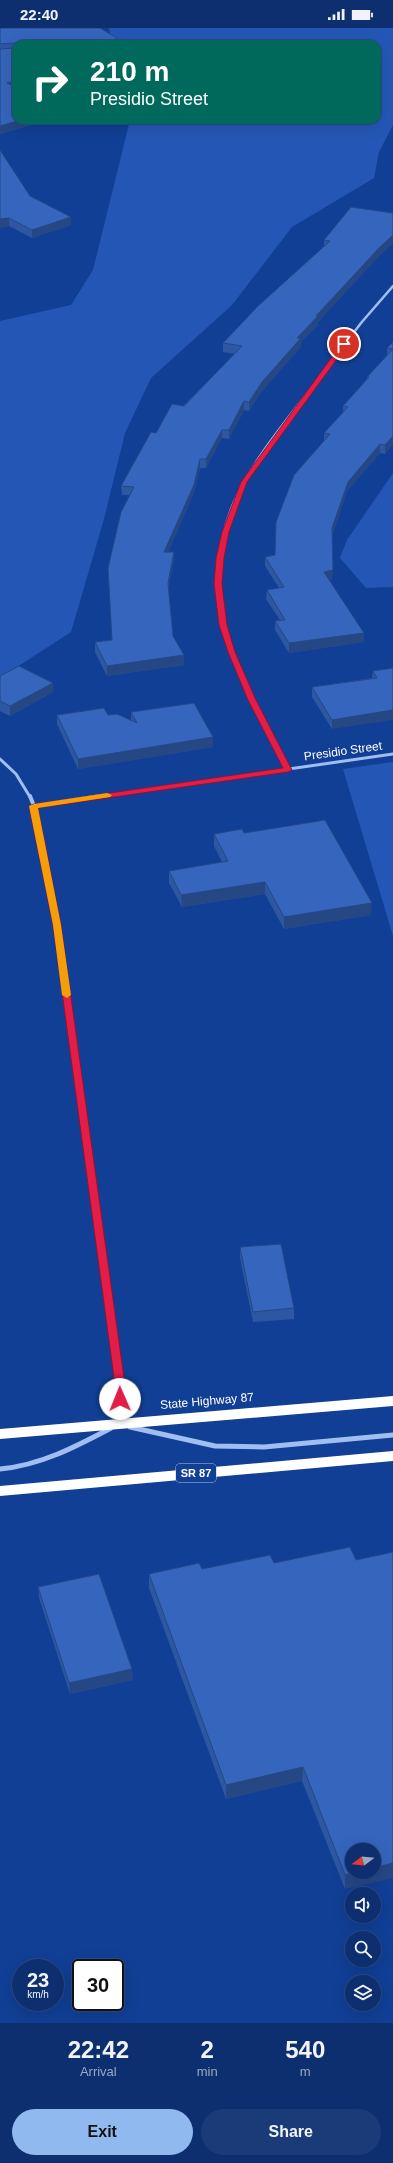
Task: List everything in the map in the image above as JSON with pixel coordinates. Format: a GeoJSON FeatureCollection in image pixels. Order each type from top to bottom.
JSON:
{"type":"FeatureCollection","features":[{"type":"Feature","properties":{"kind":"highway","name":"State Highway 87"},"geometry":{"type":"LineString","coordinates":[[0,1434],[393,1401]]}},
{"type":"Feature","properties":{"kind":"highway","name":"SR 87"},"geometry":{"type":"LineString","coordinates":[[0,1491],[393,1456]]}},
{"type":"Feature","properties":{"kind":"street"},"geometry":{"type":"LineString","coordinates":[[288,770],[236,665],[223,625],[218,584],[220,558],[225,532],[244,482],[277,434],[354,332],[393,286]]}},
{"type":"Feature","properties":{"kind":"street","name":"Presidio Street"},"geometry":{"type":"LineString","coordinates":[[34,806],[393,754]]}},
{"type":"Feature","properties":{"kind":"street"},"geometry":{"type":"LineString","coordinates":[[0,758],[20,779],[28,790],[34,806],[61,956],[120,1385],[119,1424]]}},
{"type":"Feature","properties":{"kind":"street"},"geometry":{"type":"LineString","coordinates":[[0,1469],[12,1469],[54,1457],[119,1424],[215,1446],[264,1447],[393,1435]]}},
{"type":"Feature","properties":{"kind":"shaded area"},"geometry":{"type":"Polygon","coordinates":[[[109,28],[393,28],[393,125],[379,152],[374,178],[292,227],[232,305],[151,378],[125,433],[104,519],[71,632],[0,678],[0,321],[71,305],[93,270],[129,124],[381,124],[381,40],[111,40],[109,28]]]}},
{"type":"Feature","properties":{"kind":"shaded area"},"geometry":{"type":"Polygon","coordinates":[[[393,473],[393,587],[366,588],[340,558],[347,540],[393,473]]]}},
{"type":"Feature","properties":{"kind":"shaded area"},"geometry":{"type":"Polygon","coordinates":[[[393,762],[393,936],[343,769],[393,762]]]}},
{"type":"Feature","properties":{"kind":"building"},"geometry":{"type":"Polygon","coordinates":[[[0,28],[100,28],[117,38],[115,40],[12,40],[12,43],[0,44],[0,28]]]}},
{"type":"Feature","properties":{"kind":"building"},"geometry":{"type":"Polygon","coordinates":[[[12,48],[12,82],[7,83],[12,85],[12,123],[0,126],[0,49],[12,48]]]}},
{"type":"Feature","properties":{"kind":"building"},"geometry":{"type":"Polygon","coordinates":[[[0,150],[30,196],[71,217],[32,230],[9,218],[0,219],[0,150]]]}},
{"type":"Feature","properties":{"kind":"building"},"geometry":{"type":"Polygon","coordinates":[[[351,207],[393,213],[393,235],[379,248],[297,338],[301,338],[262,382],[249,402],[244,401],[229,430],[222,430],[206,459],[200,459],[194,485],[164,552],[174,552],[168,583],[173,636],[184,655],[107,666],[95,642],[112,640],[108,568],[121,512],[134,487],[121,486],[151,432],[156,433],[172,404],[184,406],[242,346],[223,343],[258,306],[330,241],[324,240],[351,207]]]}},
{"type":"Feature","properties":{"kind":"building"},"geometry":{"type":"Polygon","coordinates":[[[393,342],[393,349],[387,348],[393,342]]]}},
{"type":"Feature","properties":{"kind":"building"},"geometry":{"type":"Polygon","coordinates":[[[393,349],[393,436],[385,445],[380,444],[348,482],[332,528],[333,570],[324,572],[364,633],[289,643],[275,621],[285,620],[267,590],[284,587],[265,557],[275,555],[276,522],[294,475],[330,434],[324,433],[348,407],[343,406],[393,349]]]}},
{"type":"Feature","properties":{"kind":"building"},"geometry":{"type":"Polygon","coordinates":[[[19,666],[53,683],[10,706],[0,701],[0,676],[19,666]]]}},
{"type":"Feature","properties":{"kind":"building"},"geometry":{"type":"Polygon","coordinates":[[[393,668],[393,710],[332,720],[312,687],[377,678],[373,671],[393,668]]]}},
{"type":"Feature","properties":{"kind":"building"},"geometry":{"type":"Polygon","coordinates":[[[194,703],[213,737],[78,759],[57,715],[104,708],[108,715],[117,714],[137,723],[131,712],[194,703]]]}},
{"type":"Feature","properties":{"kind":"building"},"geometry":{"type":"Polygon","coordinates":[[[325,820],[372,903],[284,917],[265,882],[181,895],[169,871],[228,861],[214,834],[242,829],[244,833],[325,820]]]}},
{"type":"Feature","properties":{"kind":"building"},"geometry":{"type":"Polygon","coordinates":[[[281,1244],[294,1308],[253,1312],[240,1247],[281,1244]]]}},
{"type":"Feature","properties":{"kind":"building"},"geometry":{"type":"Polygon","coordinates":[[[350,1547],[356,1560],[393,1552],[393,1863],[381,1866],[381,1843],[345,1843],[345,1875],[303,1767],[226,1785],[149,1574],[199,1563],[202,1569],[270,1555],[274,1563],[350,1547]]]}},
{"type":"Feature","properties":{"kind":"building"},"geometry":{"type":"Polygon","coordinates":[[[99,1574],[132,1669],[69,1683],[38,1587],[99,1574]]]}},
{"type":"Feature","properties":{"kind":"slow traffic"},"geometry":{"type":"LineString","coordinates":[[67,995],[57,925],[34,806],[107,795]]}},
{"type":"Feature","properties":{"kind":"route"},"geometry":{"type":"LineString","coordinates":[[120,1399],[120,1385],[57,925],[34,806],[288,770],[236,665],[223,625],[218,584],[220,558],[225,532],[244,482],[277,434],[344,344]]}}]}
